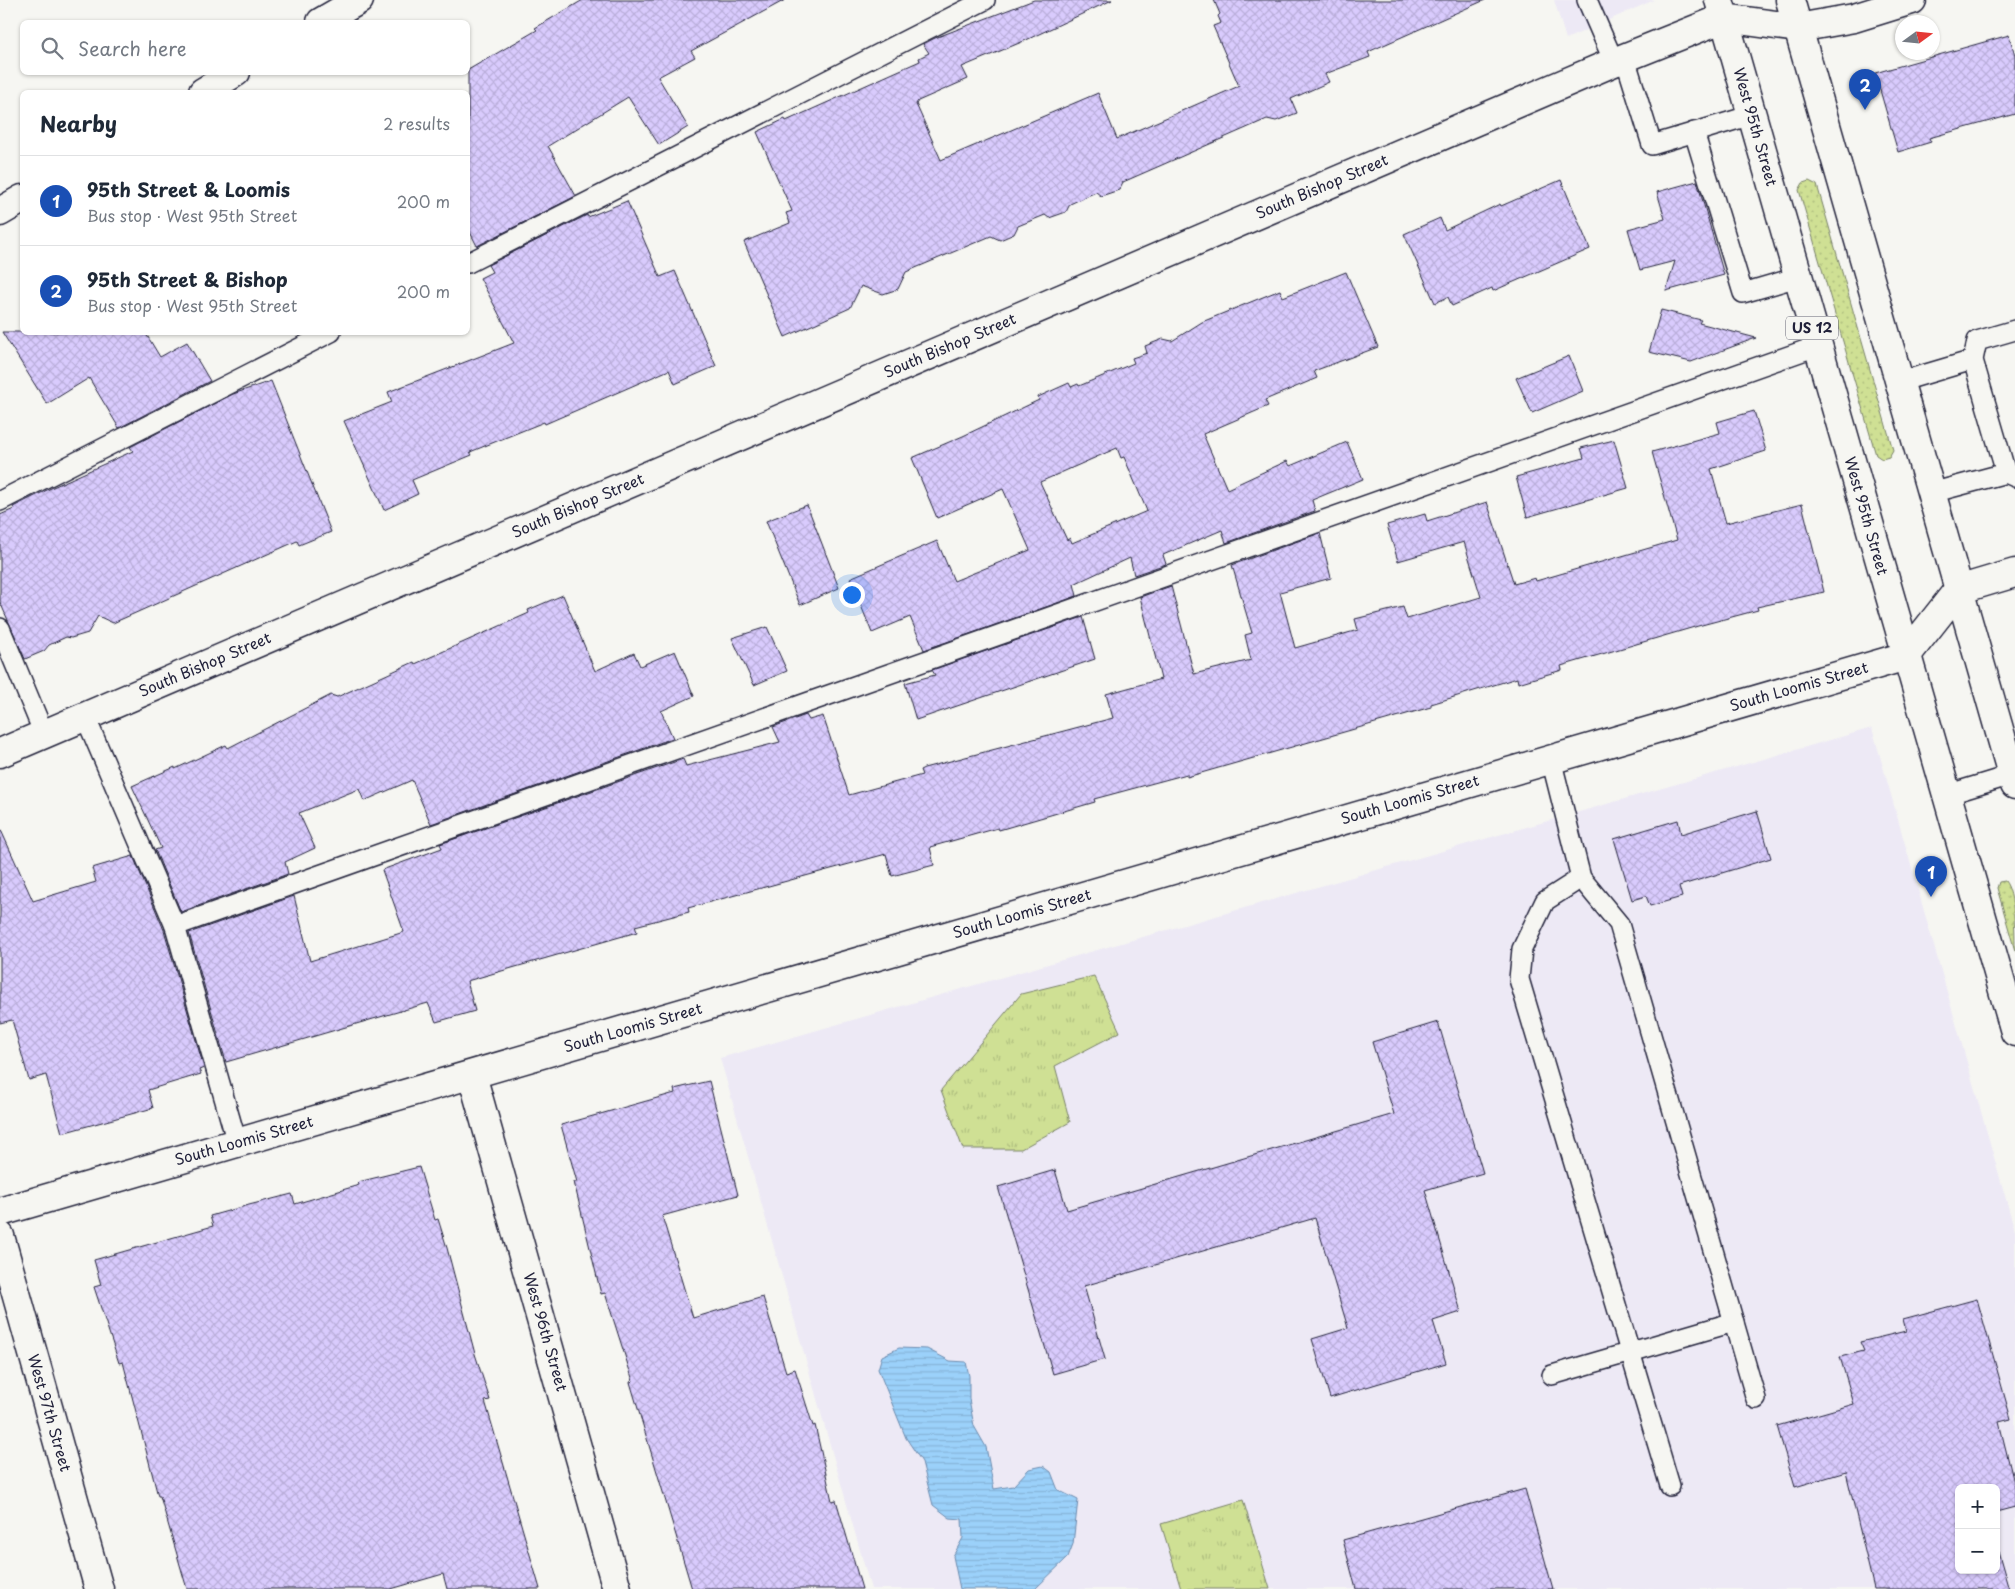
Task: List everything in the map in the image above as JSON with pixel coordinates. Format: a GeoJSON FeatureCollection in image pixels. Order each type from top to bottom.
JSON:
{"type":"FeatureCollection","features":[{"type":"Feature","properties":{"kind":"street"},"geometry":{"type":"LineString","coordinates":[[324,20],[359,0]]}},
{"type":"Feature","properties":{"kind":"street"},"geometry":{"type":"LineString","coordinates":[[1790,0],[1958,590],[2014,778]]}},
{"type":"Feature","properties":{"kind":"street","name":"South Bishop Street"},"geometry":{"type":"LineString","coordinates":[[0,753],[1590,73],[1721,9],[1798,28],[1854,18],[1906,1]]}},
{"type":"Feature","properties":{"kind":"street","name":"West 95th Street"},"geometry":{"type":"LineString","coordinates":[[1721,9],[2015,1032]]}},
{"type":"Feature","properties":{"kind":"street"},"geometry":{"type":"LineString","coordinates":[[206,90],[231,75]]}},
{"type":"Feature","properties":{"kind":"street"},"geometry":{"type":"LineString","coordinates":[[0,212],[20,200]]}},
{"type":"Feature","properties":{"kind":"street"},"geometry":{"type":"LineString","coordinates":[[1906,656],[1958,590],[2015,573]]}},
{"type":"Feature","properties":{"kind":"street","name":"South Loomis Street"},"geometry":{"type":"LineString","coordinates":[[0,1212],[1906,656]]}},
{"type":"Feature","properties":{"kind":"street","name":"West 96th Street"},"geometry":{"type":"LineString","coordinates":[[472,1075],[617,1589]]}},
{"type":"Feature","properties":{"kind":"street","name":"West 97th Street"},"geometry":{"type":"LineString","coordinates":[[0,1236],[99,1589]]}},
{"type":"Feature","properties":{"kind":"lane"},"geometry":{"type":"LineString","coordinates":[[470,262],[985,0]]}},
{"type":"Feature","properties":{"kind":"lane"},"geometry":{"type":"LineString","coordinates":[[1587,0],[1620,60],[1652,145],[1752,115]]}},
{"type":"Feature","properties":{"kind":"lane"},"geometry":{"type":"LineString","coordinates":[[1694,132],[1743,293],[1798,277]]}},
{"type":"Feature","properties":{"kind":"lane"},"geometry":{"type":"LineString","coordinates":[[1931,493],[2011,475],[1973,360],[1977,341],[2015,330]]}},
{"type":"Feature","properties":{"kind":"lane"},"geometry":{"type":"LineString","coordinates":[[0,500],[325,335]]}},
{"type":"Feature","properties":{"kind":"lane"},"geometry":{"type":"LineString","coordinates":[[176,926],[1817,346]]}},
{"type":"Feature","properties":{"kind":"lane"},"geometry":{"type":"LineString","coordinates":[[1899,382],[1973,360]]}},
{"type":"Feature","properties":{"kind":"lane"},"geometry":{"type":"LineString","coordinates":[[0,628],[44,734]]}},
{"type":"Feature","properties":{"kind":"lane"},"geometry":{"type":"LineString","coordinates":[[85,716],[176,926],[237,1143]]}},
{"type":"Feature","properties":{"kind":"lane"},"geometry":{"type":"LineString","coordinates":[[1552,759],[1581,878],[1619,924],[1756,1399]]}},
{"type":"Feature","properties":{"kind":"lane"},"geometry":{"type":"LineString","coordinates":[[1946,795],[2014,778]]}},
{"type":"Feature","properties":{"kind":"lane"},"geometry":{"type":"LineString","coordinates":[[1581,878],[1545,901],[1522,950],[1519,979],[1670,1486]]}},
{"type":"Feature","properties":{"kind":"lane"},"geometry":{"type":"LineString","coordinates":[[1552,1375],[1734,1322]]}},
{"type":"Feature","properties":{"kind":"shaded area"},"geometry":{"type":"Polygon","coordinates":[[[1554,0],[1654,0],[1566,39],[1554,0]]]}},
{"type":"Feature","properties":{"kind":"shaded area"},"geometry":{"type":"Polygon","coordinates":[[[1872,728],[2015,1231],[2015,1589],[871,1589],[720,1058],[1872,728]]]}},
{"type":"Feature","properties":{"kind":"green space"},"geometry":{"type":"Polygon","coordinates":[[[1809,181],[1817,185],[1893,450],[1889,457],[1882,459],[1876,455],[1799,190],[1803,183],[1809,181]]]}},
{"type":"Feature","properties":{"kind":"green space"},"geometry":{"type":"Polygon","coordinates":[[[2005,881],[2013,904],[2015,951],[1997,888],[1999,882],[2005,881]]]}},
{"type":"Feature","properties":{"kind":"green space"},"geometry":{"type":"Polygon","coordinates":[[[1094,976],[1120,1032],[1055,1066],[1070,1122],[1021,1149],[963,1149],[941,1090],[1021,994],[1094,976]]]}},
{"type":"Feature","properties":{"kind":"green space"},"geometry":{"type":"Polygon","coordinates":[[[1243,1500],[1270,1589],[1181,1589],[1161,1524],[1243,1500]]]}},
{"type":"Feature","properties":{"kind":"water"},"geometry":{"type":"Polygon","coordinates":[[[899,1348],[927,1349],[950,1361],[966,1362],[969,1376],[969,1399],[974,1426],[986,1447],[994,1489],[1013,1486],[1029,1469],[1043,1466],[1051,1472],[1058,1490],[1078,1500],[1073,1544],[1068,1557],[1035,1589],[960,1589],[953,1556],[963,1538],[962,1519],[950,1518],[933,1505],[922,1462],[906,1438],[878,1369],[882,1356],[899,1348]]]}},
{"type":"Feature","properties":{"kind":"building"},"geometry":{"type":"Polygon","coordinates":[[[583,0],[785,0],[691,51],[695,57],[658,77],[688,127],[659,145],[628,97],[548,146],[576,196],[477,246],[470,232],[470,90],[468,90],[468,75],[470,75],[470,69],[537,30],[535,28],[583,0]]]}},
{"type":"Feature","properties":{"kind":"building"},"geometry":{"type":"Polygon","coordinates":[[[1034,0],[1112,0],[1024,41],[962,67],[968,79],[918,101],[916,104],[941,160],[1098,93],[1117,139],[1239,86],[1213,26],[1221,23],[1218,16],[1220,14],[1214,0],[1485,0],[1368,52],[1370,57],[1325,74],[1329,82],[1291,99],[1297,113],[1276,121],[1267,119],[1123,182],[1119,190],[1101,196],[1096,192],[1070,204],[1066,212],[1049,218],[1045,215],[1018,226],[1014,234],[1000,240],[991,236],[906,272],[898,289],[883,294],[861,286],[850,308],[785,337],[744,242],[790,223],[786,213],[792,211],[757,132],[920,61],[919,58],[929,53],[923,44],[935,38],[1034,0]]]}},
{"type":"Feature","properties":{"kind":"building"},"geometry":{"type":"Polygon","coordinates":[[[2009,35],[2015,55],[2015,114],[1929,138],[1931,142],[1898,152],[1875,73],[1921,60],[1940,60],[1940,55],[2009,35]]]}},
{"type":"Feature","properties":{"kind":"building"},"geometry":{"type":"Polygon","coordinates":[[[1561,180],[1590,249],[1493,291],[1492,288],[1452,306],[1448,297],[1435,303],[1404,234],[1440,218],[1445,230],[1500,204],[1501,206],[1561,180]]]}},
{"type":"Feature","properties":{"kind":"building"},"geometry":{"type":"Polygon","coordinates":[[[1697,181],[1724,275],[1666,291],[1675,261],[1640,270],[1628,229],[1665,219],[1657,192],[1697,181]]]}},
{"type":"Feature","properties":{"kind":"building"},"geometry":{"type":"Polygon","coordinates":[[[627,201],[660,277],[675,271],[716,366],[675,384],[669,370],[545,424],[544,422],[470,452],[472,455],[412,480],[418,494],[384,510],[344,421],[392,402],[388,392],[514,343],[480,278],[492,272],[488,265],[587,215],[588,217],[627,201]]]}},
{"type":"Feature","properties":{"kind":"building"},"geometry":{"type":"Polygon","coordinates":[[[1346,272],[1378,347],[1314,371],[1317,378],[1265,400],[1268,406],[1203,434],[1227,489],[1287,461],[1290,466],[1347,442],[1363,479],[1312,500],[1315,511],[1226,543],[1222,530],[1163,555],[1166,564],[1134,575],[1130,558],[1074,584],[1077,596],[924,650],[910,617],[872,633],[850,578],[937,541],[954,581],[1030,550],[1003,489],[937,518],[912,458],[1039,400],[1038,397],[1069,383],[1071,387],[1078,384],[1079,386],[1134,363],[1132,358],[1147,353],[1145,346],[1163,339],[1172,341],[1202,322],[1280,290],[1283,297],[1346,272]],[[1117,448],[1040,482],[1067,540],[1070,538],[1072,543],[1147,511],[1124,457],[1121,458],[1117,448]]]}},
{"type":"Feature","properties":{"kind":"building"},"geometry":{"type":"Polygon","coordinates":[[[1661,310],[1701,320],[1699,323],[1756,338],[1691,362],[1649,352],[1661,310]]]}},
{"type":"Feature","properties":{"kind":"building"},"geometry":{"type":"Polygon","coordinates":[[[2,332],[20,332],[20,335],[147,335],[160,357],[187,342],[210,381],[119,428],[89,378],[47,404],[2,332]]]}},
{"type":"Feature","properties":{"kind":"building"},"geometry":{"type":"Polygon","coordinates":[[[1569,356],[1583,391],[1532,413],[1516,378],[1569,356]]]}},
{"type":"Feature","properties":{"kind":"building"},"geometry":{"type":"Polygon","coordinates":[[[271,381],[331,532],[299,545],[297,541],[113,623],[98,616],[88,633],[71,638],[66,637],[49,645],[44,651],[25,659],[0,602],[0,515],[53,487],[133,451],[130,447],[233,394],[271,381]]]}},
{"type":"Feature","properties":{"kind":"building"},"geometry":{"type":"Polygon","coordinates":[[[1754,411],[1766,451],[1711,469],[1726,523],[1802,504],[1824,592],[1757,607],[1758,610],[1561,666],[1562,670],[1518,683],[1517,678],[1431,704],[1431,707],[1187,777],[1187,774],[1094,799],[1095,802],[999,830],[998,828],[930,847],[934,865],[892,876],[886,854],[688,908],[689,912],[635,926],[637,932],[467,981],[475,1011],[436,1022],[428,1003],[226,1062],[189,933],[294,896],[310,961],[404,932],[382,870],[442,848],[440,844],[683,759],[686,766],[780,742],[773,727],[806,715],[809,720],[823,716],[849,795],[922,775],[920,770],[924,768],[1113,718],[1106,694],[1161,679],[1140,597],[1171,586],[1194,674],[1251,660],[1245,635],[1252,633],[1232,565],[1320,533],[1331,578],[1280,592],[1295,648],[1358,630],[1355,619],[1403,607],[1407,619],[1481,597],[1464,542],[1398,561],[1387,525],[1425,514],[1427,521],[1487,502],[1514,584],[1535,578],[1536,581],[1677,540],[1652,452],[1720,433],[1717,422],[1754,411]]]}},
{"type":"Feature","properties":{"kind":"building"},"geometry":{"type":"Polygon","coordinates":[[[1614,440],[1628,488],[1527,517],[1516,477],[1584,458],[1581,448],[1614,440]]]}},
{"type":"Feature","properties":{"kind":"building"},"geometry":{"type":"Polygon","coordinates":[[[807,505],[839,588],[800,605],[766,521],[807,505]]]}},
{"type":"Feature","properties":{"kind":"building"},"geometry":{"type":"Polygon","coordinates":[[[563,595],[595,671],[634,653],[640,666],[675,651],[694,696],[661,711],[673,738],[431,824],[412,780],[364,801],[359,789],[299,813],[315,848],[285,862],[288,874],[181,912],[155,850],[161,848],[132,786],[175,767],[175,769],[226,745],[228,748],[331,695],[337,697],[414,662],[415,664],[529,613],[528,610],[563,595]]]}},
{"type":"Feature","properties":{"kind":"building"},"geometry":{"type":"Polygon","coordinates":[[[1083,617],[1095,659],[916,720],[905,683],[935,675],[932,670],[1083,617]]]}},
{"type":"Feature","properties":{"kind":"building"},"geometry":{"type":"Polygon","coordinates":[[[767,627],[787,671],[754,685],[732,638],[767,627]]]}},
{"type":"Feature","properties":{"kind":"building"},"geometry":{"type":"Polygon","coordinates":[[[1757,811],[1771,858],[1679,886],[1682,897],[1650,906],[1646,896],[1632,900],[1614,839],[1678,820],[1681,834],[1757,811]]]}},
{"type":"Feature","properties":{"kind":"building"},"geometry":{"type":"Polygon","coordinates":[[[0,828],[33,901],[96,882],[92,868],[133,856],[164,930],[204,1068],[199,1070],[201,1074],[148,1090],[153,1108],[62,1133],[46,1075],[29,1080],[12,1020],[0,1023],[0,828]]]}},
{"type":"Feature","properties":{"kind":"building"},"geometry":{"type":"Polygon","coordinates":[[[1438,1022],[1483,1173],[1425,1190],[1461,1312],[1433,1321],[1446,1363],[1330,1398],[1312,1339],[1348,1328],[1315,1218],[1084,1286],[1105,1359],[1053,1374],[998,1187],[1055,1170],[1067,1210],[1394,1114],[1372,1042],[1438,1022]]]}},
{"type":"Feature","properties":{"kind":"building"},"geometry":{"type":"Polygon","coordinates":[[[709,1081],[738,1195],[662,1216],[693,1318],[763,1297],[786,1372],[795,1369],[813,1426],[815,1425],[832,1501],[836,1500],[862,1589],[692,1589],[630,1382],[633,1381],[605,1293],[601,1294],[574,1182],[577,1182],[561,1125],[675,1093],[674,1089],[709,1081]]]}},
{"type":"Feature","properties":{"kind":"building"},"geometry":{"type":"Polygon","coordinates":[[[419,1167],[435,1220],[438,1219],[447,1248],[475,1354],[490,1400],[485,1401],[540,1589],[447,1589],[443,1574],[391,1589],[187,1589],[160,1496],[158,1496],[123,1362],[119,1363],[94,1287],[101,1285],[94,1260],[213,1226],[210,1216],[292,1194],[295,1204],[359,1185],[358,1182],[419,1167]]]}},
{"type":"Feature","properties":{"kind":"building"},"geometry":{"type":"Polygon","coordinates":[[[1977,1299],[2011,1419],[1999,1422],[2015,1487],[2015,1507],[2000,1511],[2000,1484],[1955,1484],[1955,1574],[2000,1574],[2000,1558],[2009,1589],[1874,1589],[1846,1472],[1795,1487],[1777,1426],[1854,1404],[1840,1357],[1864,1351],[1860,1342],[1906,1331],[1903,1319],[1977,1299]]]}},
{"type":"Feature","properties":{"kind":"building"},"geometry":{"type":"Polygon","coordinates":[[[1525,1489],[1553,1589],[1356,1589],[1343,1540],[1525,1489]]]}},
{"type":"Feature","properties":{"kind":"place","name":"95th Street & Bishop"},"geometry":{"type":"Point","coordinates":[1865,110]}},
{"type":"Feature","properties":{"kind":"place","name":"95th Street & Loomis"},"geometry":{"type":"Point","coordinates":[1931,897]}}]}
